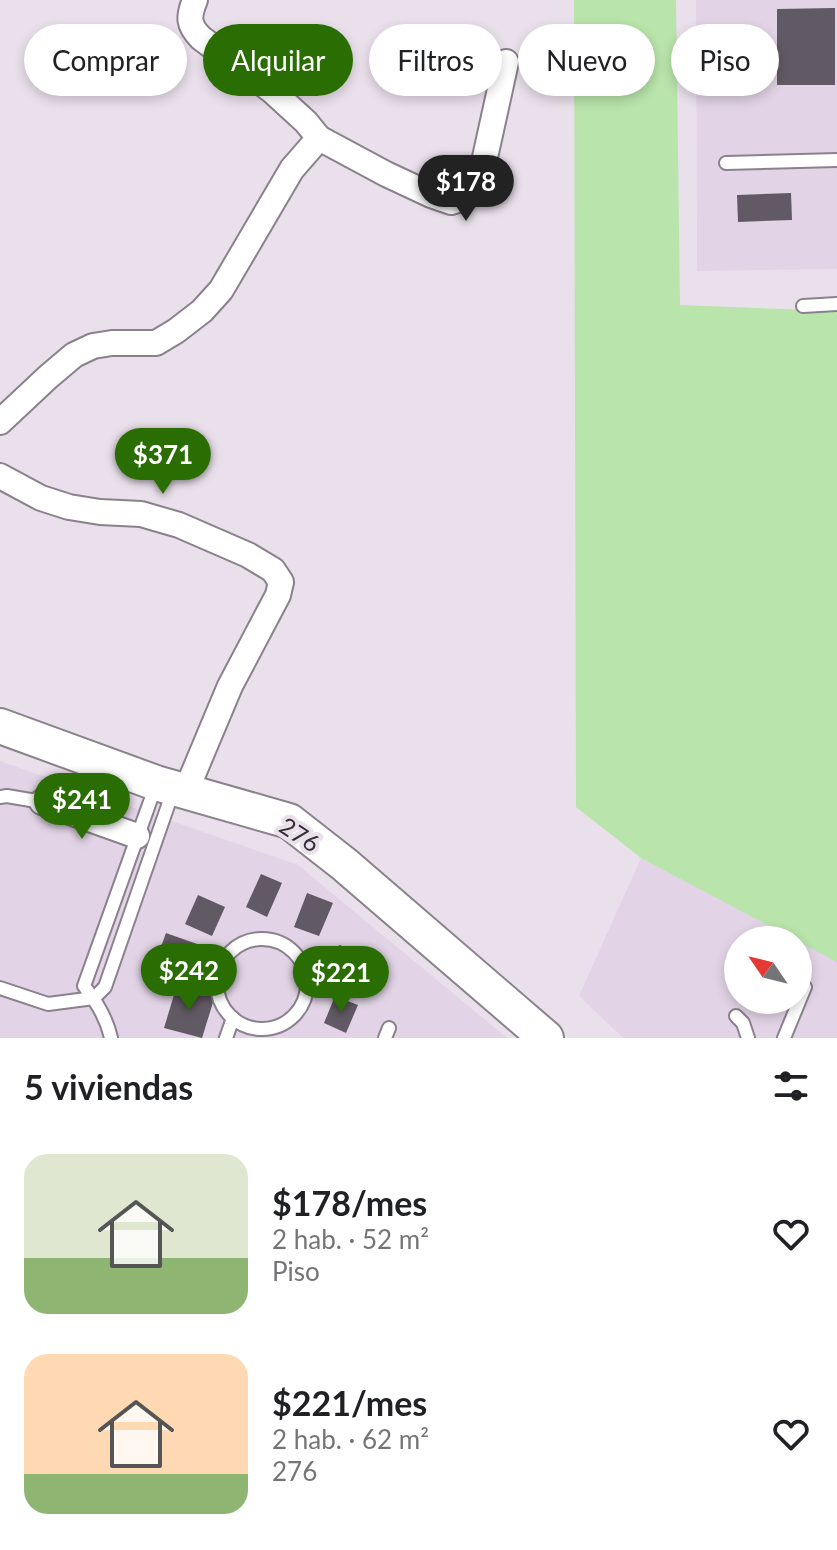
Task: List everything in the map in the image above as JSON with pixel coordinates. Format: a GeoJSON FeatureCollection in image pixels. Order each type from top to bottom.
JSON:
{"type":"FeatureCollection","features":[{"type":"Feature","properties":{"kind":"main road","name":"276"},"geometry":{"type":"LineString","coordinates":[[0,726],[172,788],[289,821],[344,864],[546,1038]]}},
{"type":"Feature","properties":{"kind":"street"},"geometry":{"type":"LineString","coordinates":[[195,0],[190,18],[192,29],[271,90],[319,138],[386,174],[451,202],[461,199],[482,171],[506,62]]}},
{"type":"Feature","properties":{"kind":"street"},"geometry":{"type":"LineString","coordinates":[[0,422],[74,355],[93,346],[112,343],[156,343],[202,311],[221,290],[292,169],[319,138]]}},
{"type":"Feature","properties":{"kind":"street"},"geometry":{"type":"LineString","coordinates":[[0,476],[41,498],[69,507],[141,514],[179,525],[248,555],[273,570],[281,582],[278,595],[230,686],[172,788]]}},
{"type":"Feature","properties":{"kind":"street"},"geometry":{"type":"LineString","coordinates":[[42,802],[137,836]]}},
{"type":"Feature","properties":{"kind":"lane"},"geometry":{"type":"LineString","coordinates":[[726,163],[837,160]]}},
{"type":"Feature","properties":{"kind":"lane"},"geometry":{"type":"LineString","coordinates":[[803,306],[837,304]]}},
{"type":"Feature","properties":{"kind":"lane"},"geometry":{"type":"LineString","coordinates":[[111,1038],[94,998],[84,986],[137,836],[172,788]]}},
{"type":"Feature","properties":{"kind":"lane"},"geometry":{"type":"LineString","coordinates":[[0,988],[48,1004],[94,998],[105,987],[172,788]]}},
{"type":"Feature","properties":{"kind":"lane"},"geometry":{"type":"LineString","coordinates":[[0,797],[42,802]]}},
{"type":"Feature","properties":{"kind":"lane"},"geometry":{"type":"LineString","coordinates":[[262,938],[290,948],[301,960],[307,974],[307,989],[302,1004],[293,1016],[267,1029],[253,1028],[233,1018],[220,1001],[217,987],[218,973],[224,959],[234,948],[262,938]]}},
{"type":"Feature","properties":{"kind":"lane"},"geometry":{"type":"LineString","coordinates":[[784,1038],[794,1014]]}},
{"type":"Feature","properties":{"kind":"lane"},"geometry":{"type":"LineString","coordinates":[[736,1016],[743,1023],[748,1038]]}},
{"type":"Feature","properties":{"kind":"lane"},"geometry":{"type":"LineString","coordinates":[[226,1038],[233,1018]]}},
{"type":"Feature","properties":{"kind":"shaded area"},"geometry":{"type":"Polygon","coordinates":[[[696,0],[837,0],[837,269],[697,271],[696,96],[779,96],[779,24],[696,24],[696,0]]]}},
{"type":"Feature","properties":{"kind":"shaded area"},"geometry":{"type":"Polygon","coordinates":[[[0,761],[298,865],[507,1038],[0,1038],[0,761]]]}},
{"type":"Feature","properties":{"kind":"shaded area"},"geometry":{"type":"Polygon","coordinates":[[[641,858],[770,926],[724,926],[724,1014],[812,1014],[812,948],[837,961],[837,1038],[623,1038],[579,996],[641,858]]]}},
{"type":"Feature","properties":{"kind":"green space"},"geometry":{"type":"Polygon","coordinates":[[[574,0],[676,0],[676,24],[671,24],[671,96],[677,96],[680,305],[837,311],[837,962],[812,949],[812,926],[769,926],[641,858],[576,807],[574,96],[655,96],[655,24],[574,24],[574,0]]]}},
{"type":"Feature","properties":{"kind":"building"},"geometry":{"type":"Polygon","coordinates":[[[835,8],[835,85],[779,85],[777,9],[835,8]]]}},
{"type":"Feature","properties":{"kind":"building"},"geometry":{"type":"Polygon","coordinates":[[[791,193],[792,220],[738,222],[737,195],[791,193]]]}},
{"type":"Feature","properties":{"kind":"building"},"geometry":{"type":"Polygon","coordinates":[[[261,874],[282,883],[267,917],[246,907],[261,874]]]}},
{"type":"Feature","properties":{"kind":"building"},"geometry":{"type":"Polygon","coordinates":[[[307,893],[333,903],[319,936],[294,927],[307,893]]]}},
{"type":"Feature","properties":{"kind":"building"},"geometry":{"type":"Polygon","coordinates":[[[198,895],[225,907],[212,936],[185,924],[198,895]]]}},
{"type":"Feature","properties":{"kind":"building"},"geometry":{"type":"Polygon","coordinates":[[[166,933],[200,945],[187,981],[153,969],[166,933]]]}},
{"type":"Feature","properties":{"kind":"building"},"geometry":{"type":"Polygon","coordinates":[[[339,945],[371,954],[362,985],[330,975],[339,945]]]}},
{"type":"Feature","properties":{"kind":"building"},"geometry":{"type":"Polygon","coordinates":[[[177,985],[215,996],[202,1038],[164,1028],[177,985]]]}},
{"type":"Feature","properties":{"kind":"building"},"geometry":{"type":"Polygon","coordinates":[[[335,996],[358,1005],[346,1033],[324,1023],[335,996]]]}}]}
